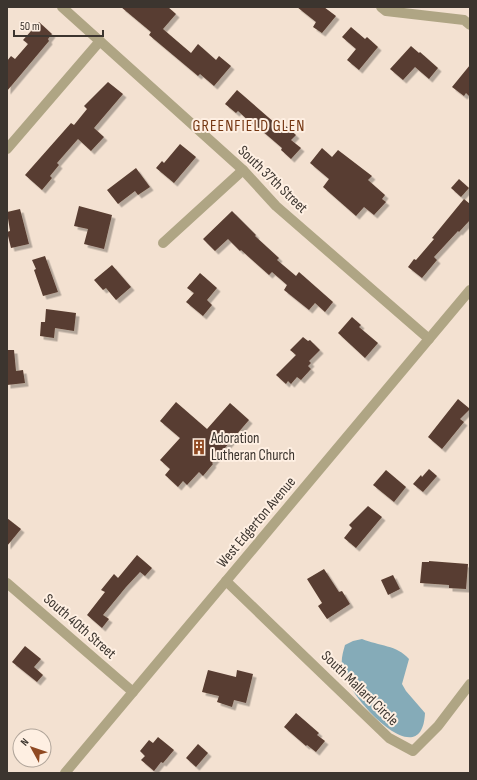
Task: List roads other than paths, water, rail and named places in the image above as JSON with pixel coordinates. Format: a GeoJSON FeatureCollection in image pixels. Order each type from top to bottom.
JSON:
{"type":"FeatureCollection","features":[{"type":"Feature","properties":{"kind":"street","name":"South 37th Street"},"geometry":{"type":"LineString","coordinates":[[62,7],[243,170],[276,206],[429,339]]}},
{"type":"Feature","properties":{"kind":"street"},"geometry":{"type":"LineString","coordinates":[[381,7],[386,11],[464,20],[470,25]]}},
{"type":"Feature","properties":{"kind":"street"},"geometry":{"type":"LineString","coordinates":[[7,149],[100,40]]}},
{"type":"Feature","properties":{"kind":"street"},"geometry":{"type":"LineString","coordinates":[[163,243],[243,170]]}},
{"type":"Feature","properties":{"kind":"street","name":"West Edgerton Avenue"},"geometry":{"type":"LineString","coordinates":[[65,773],[470,290]]}},
{"type":"Feature","properties":{"kind":"street","name":"South Mallard Circle"},"geometry":{"type":"LineString","coordinates":[[226,581],[389,738],[413,751],[438,726],[470,684]]}},
{"type":"Feature","properties":{"kind":"street","name":"South 40th Street"},"geometry":{"type":"LineString","coordinates":[[7,584],[133,692]]}},
{"type":"Feature","properties":{"kind":"water"},"geometry":{"type":"Polygon","coordinates":[[[362,639],[393,648],[404,654],[409,659],[402,684],[406,691],[425,713],[421,731],[411,737],[398,734],[383,724],[368,710],[355,694],[346,678],[342,666],[342,656],[345,645],[362,639]]]}},
{"type":"Feature","properties":{"kind":"place","name":"Adoration Lutheran Church"},"geometry":{"type":"Point","coordinates":[199,447]}},
{"type":"Feature","properties":{"kind":"district","name":"GREENFIELD GLEN"},"geometry":{"type":"Point","coordinates":[249,125]}}]}
